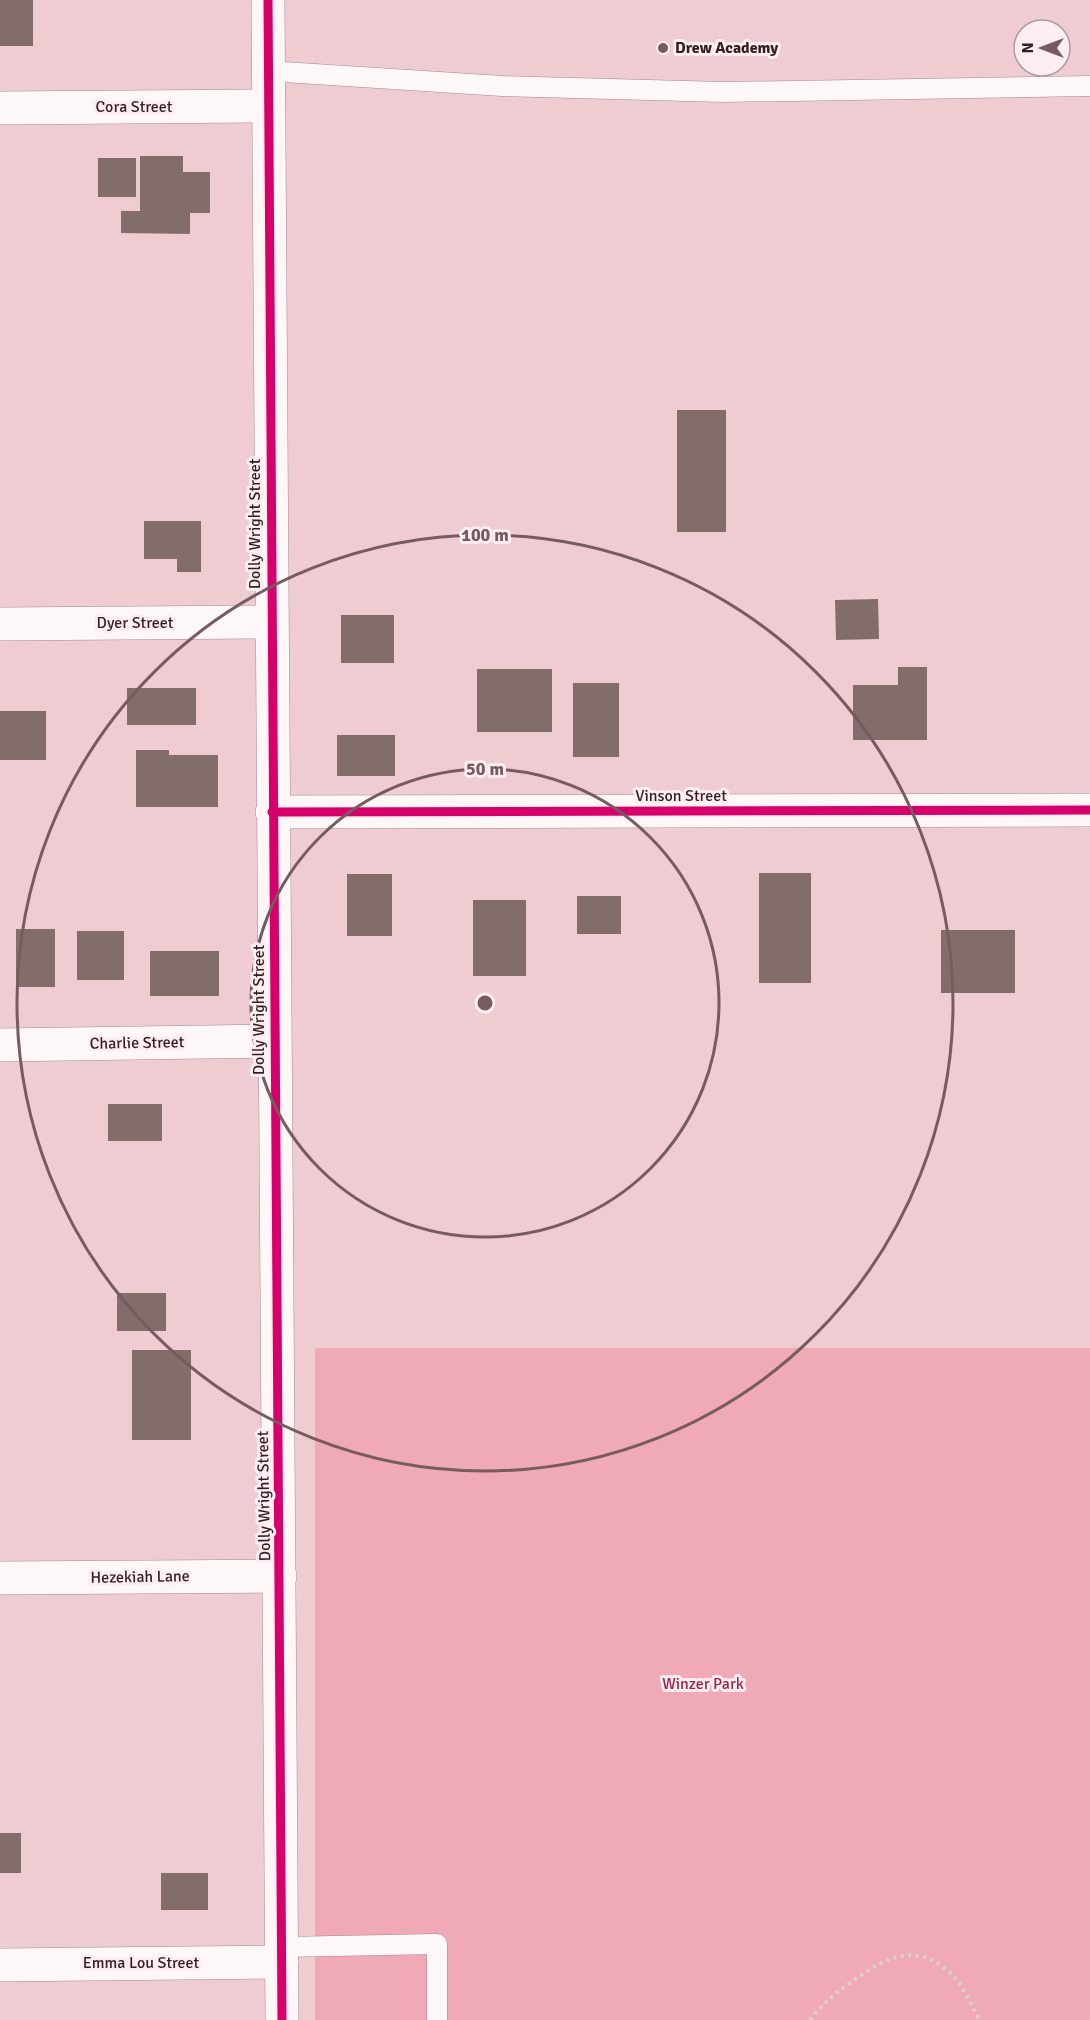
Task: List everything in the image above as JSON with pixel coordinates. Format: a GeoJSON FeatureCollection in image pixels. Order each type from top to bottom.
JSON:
{"type":"FeatureCollection","features":[{"type":"Feature","properties":{"kind":"street","name":"Dolly Wright Street"},"geometry":{"type":"LineString","coordinates":[[268,0],[282,2020]]}},
{"type":"Feature","properties":{"kind":"street","name":"Cora Street"},"geometry":{"type":"LineString","coordinates":[[0,108],[268,106]]}},
{"type":"Feature","properties":{"kind":"street","name":"Dyer Street"},"geometry":{"type":"LineString","coordinates":[[0,624],[271,622]]}},
{"type":"Feature","properties":{"kind":"street","name":"Vinson Street"},"geometry":{"type":"LineString","coordinates":[[272,812],[1090,810]]}},
{"type":"Feature","properties":{"kind":"street","name":"Charlie Street"},"geometry":{"type":"LineString","coordinates":[[0,1044],[274,1041]]}},
{"type":"Feature","properties":{"kind":"street","name":"Hezekiah Lane"},"geometry":{"type":"LineString","coordinates":[[0,1578],[280,1576]]}},
{"type":"Feature","properties":{"kind":"street","name":"Emma Lou Street"},"geometry":{"type":"LineString","coordinates":[[0,1965],[282,1954]]}},
{"type":"Feature","properties":{"kind":"lane"},"geometry":{"type":"LineString","coordinates":[[268,71],[502,87],[724,92],[1090,86]]}},
{"type":"Feature","properties":{"kind":"lane"},"geometry":{"type":"LineString","coordinates":[[282,1954],[437,1944],[437,2020]]}},
{"type":"Feature","properties":{"kind":"path"},"geometry":{"type":"LineString","coordinates":[[810,2020],[830,1998],[862,1975],[887,1960],[908,1955],[930,1958],[945,1968],[969,1995],[980,2020]]}},
{"type":"Feature","properties":{"kind":"green space","name":"Winzer Park"},"geometry":{"type":"Polygon","coordinates":[[[315,1348],[1090,1348],[1090,2020],[315,2020],[315,1348]]]}},
{"type":"Feature","properties":{"kind":"building"},"geometry":{"type":"Polygon","coordinates":[[[0,0],[33,0],[33,46],[0,46],[0,0]]]}},
{"type":"Feature","properties":{"kind":"building"},"geometry":{"type":"Polygon","coordinates":[[[140,156],[183,156],[183,172],[210,172],[210,213],[190,213],[190,234],[121,233],[121,211],[140,211],[140,156]]]}},
{"type":"Feature","properties":{"kind":"building"},"geometry":{"type":"Polygon","coordinates":[[[98,158],[136,158],[136,197],[98,197],[98,158]]]}},
{"type":"Feature","properties":{"kind":"building"},"geometry":{"type":"Polygon","coordinates":[[[677,410],[726,410],[726,532],[677,532],[677,410]]]}},
{"type":"Feature","properties":{"kind":"building"},"geometry":{"type":"Polygon","coordinates":[[[144,521],[201,521],[201,572],[177,572],[177,559],[144,559],[144,521]]]}},
{"type":"Feature","properties":{"kind":"building"},"geometry":{"type":"Polygon","coordinates":[[[878,599],[879,639],[836,640],[835,600],[878,599]]]}},
{"type":"Feature","properties":{"kind":"building"},"geometry":{"type":"Polygon","coordinates":[[[341,615],[394,615],[394,663],[341,663],[341,615]]]}},
{"type":"Feature","properties":{"kind":"building"},"geometry":{"type":"Polygon","coordinates":[[[898,667],[927,667],[927,740],[853,740],[853,685],[898,685],[898,667]]]}},
{"type":"Feature","properties":{"kind":"building"},"geometry":{"type":"Polygon","coordinates":[[[477,669],[552,669],[552,732],[477,732],[477,669]]]}},
{"type":"Feature","properties":{"kind":"building"},"geometry":{"type":"Polygon","coordinates":[[[573,683],[619,683],[619,757],[573,757],[573,683]]]}},
{"type":"Feature","properties":{"kind":"building"},"geometry":{"type":"Polygon","coordinates":[[[127,688],[196,688],[196,725],[127,725],[127,688]]]}},
{"type":"Feature","properties":{"kind":"building"},"geometry":{"type":"Polygon","coordinates":[[[0,711],[46,711],[46,760],[0,760],[0,711]]]}},
{"type":"Feature","properties":{"kind":"building"},"geometry":{"type":"Polygon","coordinates":[[[337,735],[395,735],[395,776],[337,776],[337,735]]]}},
{"type":"Feature","properties":{"kind":"building"},"geometry":{"type":"Polygon","coordinates":[[[136,750],[169,750],[169,755],[218,755],[218,807],[136,807],[136,750]]]}},
{"type":"Feature","properties":{"kind":"building"},"geometry":{"type":"Polygon","coordinates":[[[759,873],[811,873],[811,983],[759,983],[759,873]]]}},
{"type":"Feature","properties":{"kind":"building"},"geometry":{"type":"Polygon","coordinates":[[[347,874],[392,874],[392,936],[347,936],[347,874]]]}},
{"type":"Feature","properties":{"kind":"building"},"geometry":{"type":"Polygon","coordinates":[[[577,896],[621,896],[621,934],[577,934],[577,896]]]}},
{"type":"Feature","properties":{"kind":"building"},"geometry":{"type":"Polygon","coordinates":[[[473,900],[526,900],[526,976],[473,976],[473,900]]]}},
{"type":"Feature","properties":{"kind":"building"},"geometry":{"type":"Polygon","coordinates":[[[16,929],[55,929],[55,987],[16,987],[16,929]]]}},
{"type":"Feature","properties":{"kind":"building"},"geometry":{"type":"Polygon","coordinates":[[[941,930],[1015,930],[1015,993],[941,993],[941,930]]]}},
{"type":"Feature","properties":{"kind":"building"},"geometry":{"type":"Polygon","coordinates":[[[77,931],[124,931],[124,980],[77,980],[77,931]]]}},
{"type":"Feature","properties":{"kind":"building"},"geometry":{"type":"Polygon","coordinates":[[[150,951],[219,951],[219,996],[150,996],[150,951]]]}},
{"type":"Feature","properties":{"kind":"building"},"geometry":{"type":"Polygon","coordinates":[[[108,1104],[162,1104],[162,1141],[108,1141],[108,1104]]]}},
{"type":"Feature","properties":{"kind":"building"},"geometry":{"type":"Polygon","coordinates":[[[117,1293],[166,1293],[166,1331],[117,1331],[117,1293]]]}},
{"type":"Feature","properties":{"kind":"building"},"geometry":{"type":"Polygon","coordinates":[[[132,1350],[191,1350],[191,1440],[132,1440],[132,1350]]]}},
{"type":"Feature","properties":{"kind":"building"},"geometry":{"type":"Polygon","coordinates":[[[0,1833],[21,1833],[21,1873],[0,1873],[0,1833]]]}},
{"type":"Feature","properties":{"kind":"building"},"geometry":{"type":"Polygon","coordinates":[[[161,1873],[208,1873],[208,1910],[161,1910],[161,1873]]]}},
{"type":"Feature","properties":{"kind":"cycle path"},"geometry":{"type":"LineString","coordinates":[[268,0],[282,2020]]}},
{"type":"Feature","properties":{"kind":"cycle path"},"geometry":{"type":"LineString","coordinates":[[272,812],[1090,810]]}},
{"type":"Feature","properties":{"kind":"place","name":"Drew Academy"},"geometry":{"type":"Point","coordinates":[663,48]}}]}
